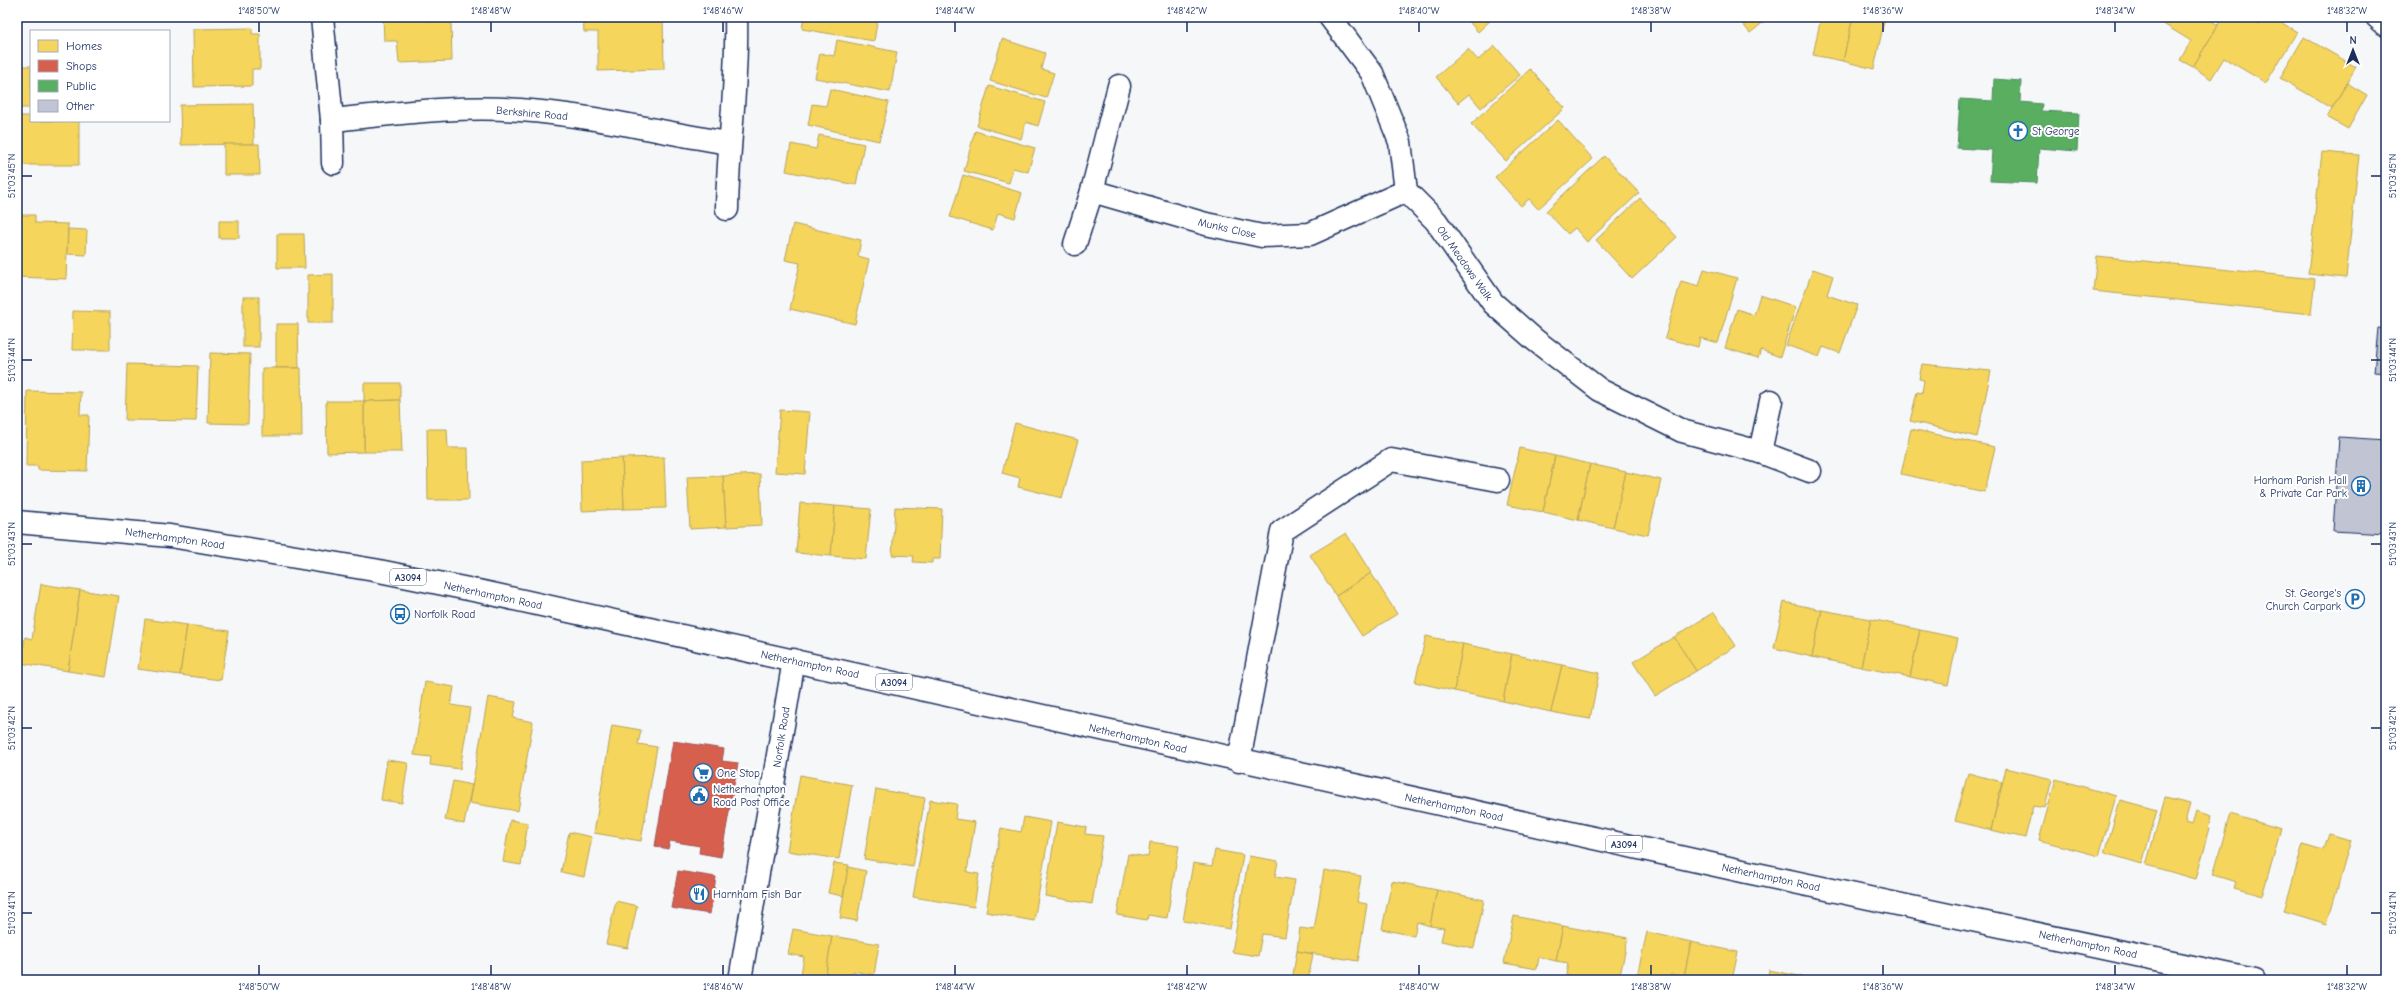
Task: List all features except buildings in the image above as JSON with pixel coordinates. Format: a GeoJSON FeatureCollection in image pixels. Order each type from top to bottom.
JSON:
{"type":"FeatureCollection","features":[{"type":"Feature","properties":{"kind":"street"},"geometry":{"type":"LineString","coordinates":[[322,17],[332,120],[333,163]]}},
{"type":"Feature","properties":{"kind":"street"},"geometry":{"type":"LineString","coordinates":[[727,209],[729,143],[736,65],[736,17]]}},
{"type":"Feature","properties":{"kind":"street"},"geometry":{"type":"LineString","coordinates":[[1330,17],[1372,73],[1400,142],[1406,191]]}},
{"type":"Feature","properties":{"kind":"street"},"geometry":{"type":"LineString","coordinates":[[2377,17],[2386,25]]}},
{"type":"Feature","properties":{"kind":"street"},"geometry":{"type":"LineString","coordinates":[[1075,244],[1092,191],[1119,86]]}},
{"type":"Feature","properties":{"kind":"street","name":"Berkshire Road"},"geometry":{"type":"LineString","coordinates":[[332,120],[461,110],[518,110],[562,114],[729,143]]}},
{"type":"Feature","properties":{"kind":"street","name":"Munks Close"},"geometry":{"type":"LineString","coordinates":[[1092,191],[1206,224],[1262,236],[1310,234],[1406,191]]}},
{"type":"Feature","properties":{"kind":"street","name":"Old Meadows Walk"},"geometry":{"type":"LineString","coordinates":[[1406,191],[1436,221],[1493,303],[1535,340],[1600,390],[1682,431],[1760,452],[1810,471]]}},
{"type":"Feature","properties":{"kind":"street"},"geometry":{"type":"LineString","coordinates":[[1760,452],[1771,401]]}},
{"type":"Feature","properties":{"kind":"street"},"geometry":{"type":"LineString","coordinates":[[1239,761],[1282,531],[1391,460],[1498,480]]}},
{"type":"Feature","properties":{"kind":"street","name":"Netherhampton Road"},"geometry":{"type":"LineString","coordinates":[[17,522],[170,536],[366,568],[794,660],[1239,761],[2254,980]]}},
{"type":"Feature","properties":{"kind":"street","name":"Norfolk Road"},"geometry":{"type":"LineString","coordinates":[[740,980],[794,660]]}},
{"type":"Feature","properties":{"kind":"place","name":"St George"},"geometry":{"type":"Point","coordinates":[2018,131]}},
{"type":"Feature","properties":{"kind":"place","name":"Harham Parish Hall & Private Car Park"},"geometry":{"type":"Point","coordinates":[2361,486]}},
{"type":"Feature","properties":{"kind":"place","name":"St. George's Church Carpark"},"geometry":{"type":"Point","coordinates":[2355,599]}},
{"type":"Feature","properties":{"kind":"place","name":"Norfolk Road"},"geometry":{"type":"Point","coordinates":[400,614]}},
{"type":"Feature","properties":{"kind":"place","name":"One Stop"},"geometry":{"type":"Point","coordinates":[703,773]}},
{"type":"Feature","properties":{"kind":"place","name":"Netherhampton Road Post Office"},"geometry":{"type":"Point","coordinates":[699,795]}},
{"type":"Feature","properties":{"kind":"place","name":"Harnham Fish Bar"},"geometry":{"type":"Point","coordinates":[699,894]}}]}
